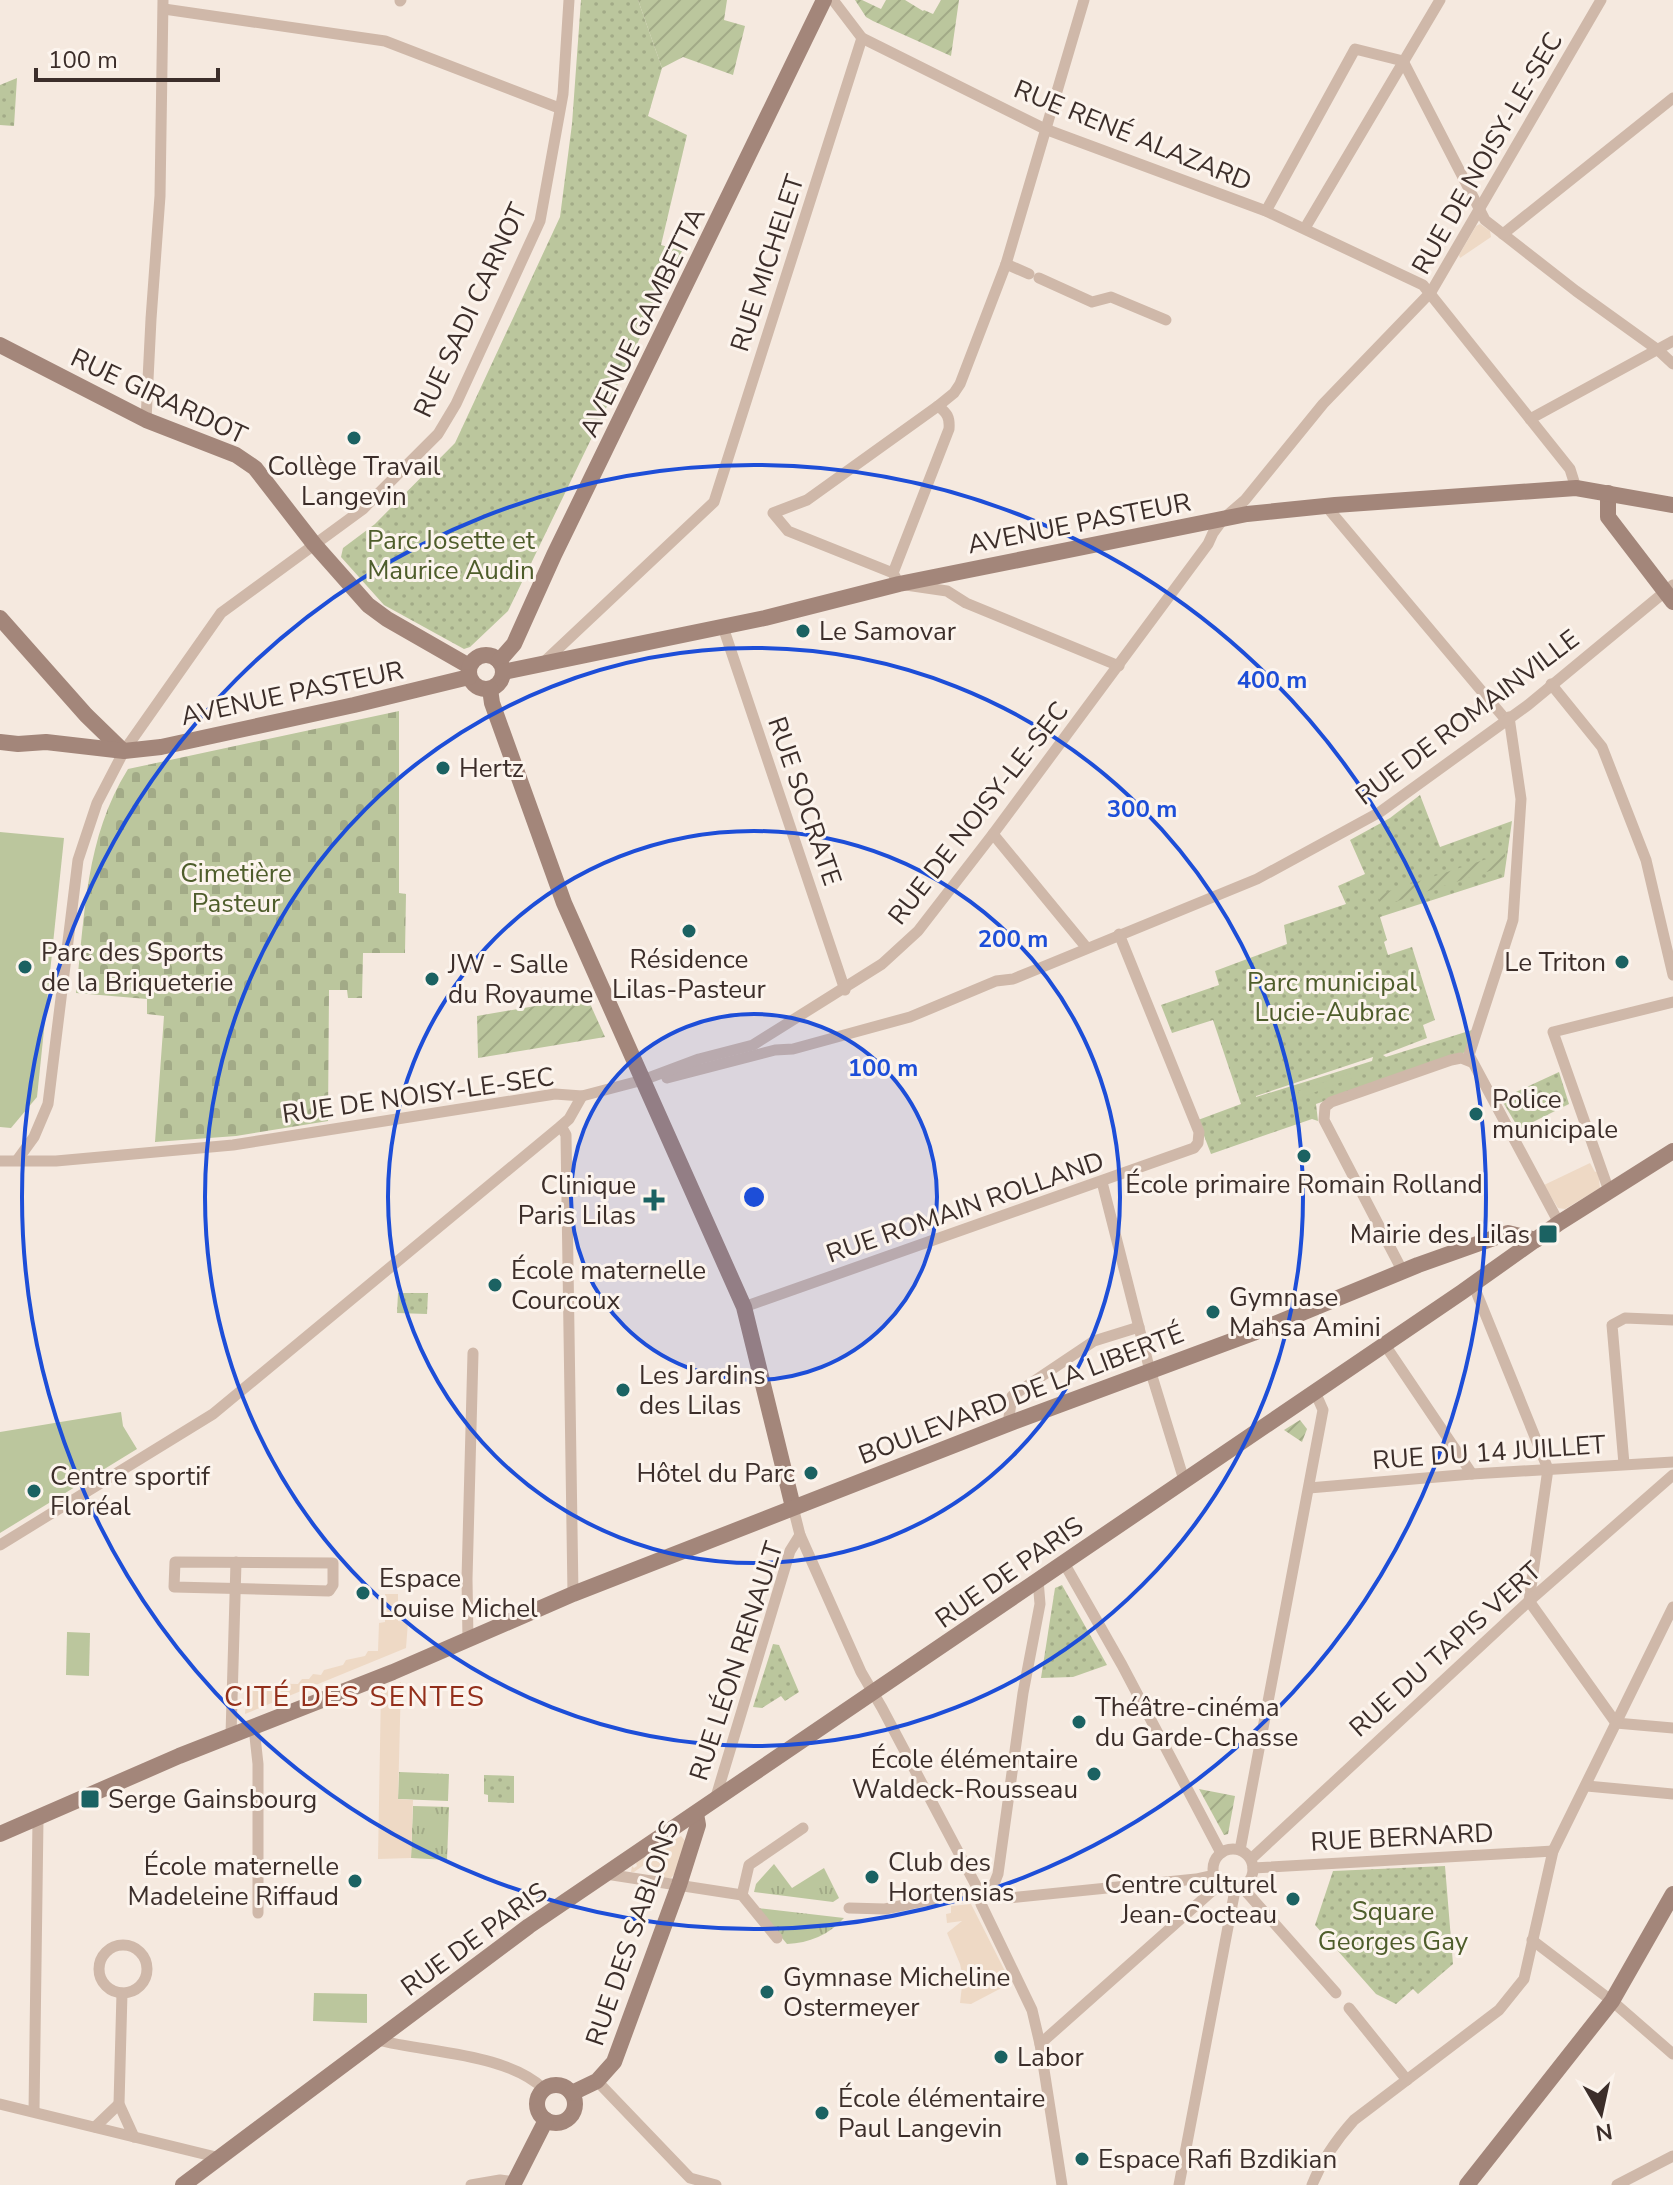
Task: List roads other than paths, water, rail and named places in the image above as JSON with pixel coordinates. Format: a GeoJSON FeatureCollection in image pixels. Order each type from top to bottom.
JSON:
{"type":"FeatureCollection","features":[{"type":"Feature","properties":{"kind":"main road","name":"AVENUE GAMBETTA"},"geometry":{"type":"LineString","coordinates":[[501,666],[824,0]]}},
{"type":"Feature","properties":{"kind":"main road","name":"RUE GIRARDOT"},"geometry":{"type":"LineString","coordinates":[[0,345],[146,420],[236,455],[255,468],[314,544],[368,605],[469,671]]}},
{"type":"Feature","properties":{"kind":"main road","name":"AVENUE PASTEUR"},"geometry":{"type":"LineString","coordinates":[[501,666],[541,665],[723,627],[896,578],[1224,518],[1326,506],[1576,488],[1673,505]]}},
{"type":"Feature","properties":{"kind":"main road"},"geometry":{"type":"LineString","coordinates":[[1608,493],[1608,517],[1670,593]]}},
{"type":"Feature","properties":{"kind":"main road"},"geometry":{"type":"LineString","coordinates":[[0,618],[94,724],[124,751]]}},
{"type":"Feature","properties":{"kind":"main road"},"geometry":{"type":"LineString","coordinates":[[481,655],[491,655],[501,666],[500,682],[490,689],[475,686],[469,671],[481,655]]}},
{"type":"Feature","properties":{"kind":"main road","name":"AVENUE PASTEUR"},"geometry":{"type":"LineString","coordinates":[[0,742],[56,742],[124,751],[173,744],[469,671]]}},
{"type":"Feature","properties":{"kind":"main road"},"geometry":{"type":"LineString","coordinates":[[490,689],[492,703],[564,903],[744,1307],[793,1507]]}},
{"type":"Feature","properties":{"kind":"main road","name":"RUE DE PARIS"},"geometry":{"type":"LineString","coordinates":[[183,2185],[529,1926],[1385,1345],[1559,1223],[1673,1151]]}},
{"type":"Feature","properties":{"kind":"main road","name":"BOULEVARD DE LA LIBERTÉ"},"geometry":{"type":"LineString","coordinates":[[0,1834],[231,1735],[793,1507],[1508,1233],[1536,1240]]}},
{"type":"Feature","properties":{"kind":"main road","name":"RUE DES SABLONS"},"geometry":{"type":"LineString","coordinates":[[572,2093],[597,2081],[614,2062],[679,1885],[698,1825],[696,1814]]}},
{"type":"Feature","properties":{"kind":"main road"},"geometry":{"type":"LineString","coordinates":[[1467,2185],[1612,2001],[1673,1894]]}},
{"type":"Feature","properties":{"kind":"main road"},"geometry":{"type":"LineString","coordinates":[[559,2085],[572,2093],[575,2105],[570,2117],[558,2123],[546,2120],[537,2106],[544,2089],[559,2085]]}},
{"type":"Feature","properties":{"kind":"main road"},"geometry":{"type":"LineString","coordinates":[[514,2183],[546,2120]]}},
{"type":"Feature","properties":{"kind":"street","name":"RUE SADI CARNOT"},"geometry":{"type":"LineString","coordinates":[[18,1159],[34,1137],[48,1104],[78,860],[97,803],[124,751],[221,613],[363,509],[438,434],[456,404],[540,221],[563,94],[569,0]]}},
{"type":"Feature","properties":{"kind":"street","name":"RUE RENÉ ALAZARD"},"geometry":{"type":"LineString","coordinates":[[833,0],[862,38],[1045,129],[1266,211],[1423,285],[1431,292]]}},
{"type":"Feature","properties":{"kind":"street"},"geometry":{"type":"LineString","coordinates":[[1084,0],[1006,264],[960,384],[938,406],[807,500],[773,513],[788,531],[896,578],[947,591],[966,603],[1119,666]]}},
{"type":"Feature","properties":{"kind":"street"},"geometry":{"type":"LineString","coordinates":[[1305,228],[1440,0]]}},
{"type":"Feature","properties":{"kind":"street","name":"RUE DE NOISY-LE-SEC"},"geometry":{"type":"LineString","coordinates":[[0,1161],[56,1161],[233,1145],[555,1094],[582,1096],[753,1045],[882,964],[918,931],[993,834],[1119,666],[1224,518],[1245,500],[1323,404],[1431,292],[1601,0]]}},
{"type":"Feature","properties":{"kind":"street"},"geometry":{"type":"LineString","coordinates":[[146,420],[160,196],[164,5],[385,41],[559,108]]}},
{"type":"Feature","properties":{"kind":"street","name":"RUE MICHELET"},"geometry":{"type":"LineString","coordinates":[[541,665],[714,502],[862,38]]}},
{"type":"Feature","properties":{"kind":"street"},"geometry":{"type":"LineString","coordinates":[[1266,211],[1355,49],[1403,61],[1485,220],[1673,364]]}},
{"type":"Feature","properties":{"kind":"street"},"geometry":{"type":"LineString","coordinates":[[1503,234],[1673,98]]}},
{"type":"Feature","properties":{"kind":"street"},"geometry":{"type":"LineString","coordinates":[[1006,264],[1092,302],[1111,297],[1166,320]]}},
{"type":"Feature","properties":{"kind":"street"},"geometry":{"type":"LineString","coordinates":[[1431,292],[1570,469],[1576,488]]}},
{"type":"Feature","properties":{"kind":"street"},"geometry":{"type":"LineString","coordinates":[[1530,419],[1673,341]]}},
{"type":"Feature","properties":{"kind":"street"},"geometry":{"type":"LineString","coordinates":[[896,578],[949,429],[950,419],[938,406]]}},
{"type":"Feature","properties":{"kind":"street"},"geometry":{"type":"LineString","coordinates":[[1326,506],[1507,718],[1521,799],[1513,920],[1470,1059],[1559,1223]]}},
{"type":"Feature","properties":{"kind":"street","name":"RUE DE ROMAINVILLE"},"geometry":{"type":"LineString","coordinates":[[643,1080],[673,1077],[776,1050],[793,1049],[910,1017],[996,981],[1013,979],[1257,879],[1363,823],[1670,593]]}},
{"type":"Feature","properties":{"kind":"street","name":"RUE SOCRATE"},"geometry":{"type":"LineString","coordinates":[[723,627],[845,990]]}},
{"type":"Feature","properties":{"kind":"street"},"geometry":{"type":"LineString","coordinates":[[1551,684],[1602,747],[1646,860],[1673,975]]}},
{"type":"Feature","properties":{"kind":"street"},"geometry":{"type":"LineString","coordinates":[[993,834],[1086,947]]}},
{"type":"Feature","properties":{"kind":"street","name":"RUE ROMAIN ROLLAND"},"geometry":{"type":"LineString","coordinates":[[744,1307],[1188,1152],[1198,1143],[1199,1132],[1119,934]]}},
{"type":"Feature","properties":{"kind":"street"},"geometry":{"type":"LineString","coordinates":[[1609,1191],[1553,1032],[1673,1002]]}},
{"type":"Feature","properties":{"kind":"street"},"geometry":{"type":"LineString","coordinates":[[772,1035],[768,1046],[776,1050]]}},
{"type":"Feature","properties":{"kind":"street"},"geometry":{"type":"LineString","coordinates":[[1403,1272],[1324,1120],[1325,1107],[1331,1102],[1451,1060],[1470,1059]]}},
{"type":"Feature","properties":{"kind":"street"},"geometry":{"type":"LineString","coordinates":[[0,1545],[213,1414],[561,1126],[569,1119],[582,1096]]}},
{"type":"Feature","properties":{"kind":"street"},"geometry":{"type":"LineString","coordinates":[[561,1126],[566,1135],[573,1594]]}},
{"type":"Feature","properties":{"kind":"street"},"geometry":{"type":"LineString","coordinates":[[1102,1182],[1150,1370],[1184,1480]]}},
{"type":"Feature","properties":{"kind":"street"},"geometry":{"type":"LineString","coordinates":[[1473,1284],[1548,1469],[1529,1601],[1616,1723],[1673,1728]]}},
{"type":"Feature","properties":{"kind":"street"},"geometry":{"type":"LineString","coordinates":[[1624,1464],[1612,1325],[1625,1318],[1673,1320]]}},
{"type":"Feature","properties":{"kind":"street"},"geometry":{"type":"LineString","coordinates":[[1008,1424],[1012,1396],[1094,1341],[1139,1327]]}},
{"type":"Feature","properties":{"kind":"street"},"geometry":{"type":"LineString","coordinates":[[1385,1345],[1472,1474]]}},
{"type":"Feature","properties":{"kind":"street"},"geometry":{"type":"LineString","coordinates":[[468,1640],[473,1353]]}},
{"type":"Feature","properties":{"kind":"street"},"geometry":{"type":"LineString","coordinates":[[1240,1850],[1323,1410],[1315,1392]]}},
{"type":"Feature","properties":{"kind":"street","name":"RUE DU 14 JUILLET"},"geometry":{"type":"LineString","coordinates":[[1309,1488],[1673,1462]]}},
{"type":"Feature","properties":{"kind":"street","name":"RUE DU TAPIS VERT"},"geometry":{"type":"LineString","coordinates":[[1252,1863],[1529,1601],[1673,1475]]}},
{"type":"Feature","properties":{"kind":"street"},"geometry":{"type":"LineString","coordinates":[[793,1507],[800,1535],[861,1672],[980,1893],[981,1904],[1032,2010],[1062,2185]]}},
{"type":"Feature","properties":{"kind":"street","name":"RUE LÉON RENAULT"},"geometry":{"type":"LineString","coordinates":[[715,1802],[790,1551],[800,1535]]}},
{"type":"Feature","properties":{"kind":"street"},"geometry":{"type":"LineString","coordinates":[[175,1562],[236,1562],[333,1563],[333,1585],[329,1591],[174,1587],[175,1562]]}},
{"type":"Feature","properties":{"kind":"street"},"geometry":{"type":"LineString","coordinates":[[231,1735],[236,1562]]}},
{"type":"Feature","properties":{"kind":"street"},"geometry":{"type":"LineString","coordinates":[[1064,1563],[1221,1853]]}},
{"type":"Feature","properties":{"kind":"street"},"geometry":{"type":"LineString","coordinates":[[980,1893],[994,1884],[998,1874],[1023,1693],[1040,1604],[1038,1580]]}},
{"type":"Feature","properties":{"kind":"street"},"geometry":{"type":"LineString","coordinates":[[1312,2185],[1331,2149],[1354,2120],[1499,2010],[1524,1979],[1553,1851],[1673,1607]]}},
{"type":"Feature","properties":{"kind":"street"},"geometry":{"type":"LineString","coordinates":[[254,1728],[258,1764],[258,1913]]}},
{"type":"Feature","properties":{"kind":"street"},"geometry":{"type":"LineString","coordinates":[[1587,1786],[1673,1794]]}},
{"type":"Feature","properties":{"kind":"street"},"geometry":{"type":"LineString","coordinates":[[34,2111],[38,1819]]}},
{"type":"Feature","properties":{"kind":"street"},"geometry":{"type":"LineString","coordinates":[[742,1895],[749,1865],[803,1828]]}},
{"type":"Feature","properties":{"kind":"street"},"geometry":{"type":"LineString","coordinates":[[1217,1880],[1215,1862],[1221,1853],[1240,1850]]}},
{"type":"Feature","properties":{"kind":"street"},"geometry":{"type":"LineString","coordinates":[[1179,2185],[1238,1888],[1253,1875],[1252,1863],[1240,1850]]}},
{"type":"Feature","properties":{"kind":"street","name":"RUE BERNARD"},"geometry":{"type":"LineString","coordinates":[[1252,1863],[1553,1851]]}},
{"type":"Feature","properties":{"kind":"street"},"geometry":{"type":"LineString","coordinates":[[606,1874],[742,1895],[777,1938]]}},
{"type":"Feature","properties":{"kind":"street"},"geometry":{"type":"LineString","coordinates":[[849,1908],[885,1909],[963,1893],[1009,1898],[1196,1879],[1217,1880],[1238,1888],[1336,1993]]}},
{"type":"Feature","properties":{"kind":"street"},"geometry":{"type":"LineString","coordinates":[[1040,2044],[1217,1880]]}},
{"type":"Feature","properties":{"kind":"street"},"geometry":{"type":"LineString","coordinates":[[1532,1940],[1612,2001],[1673,2054]]}},
{"type":"Feature","properties":{"kind":"street"},"geometry":{"type":"LineString","coordinates":[[124,1945],[136,1949],[145,1958],[147,1971],[143,1982],[134,1991],[122,1993],[110,1990],[102,1980],[99,1968],[103,1956],[112,1948],[124,1945]]}},
{"type":"Feature","properties":{"kind":"street"},"geometry":{"type":"LineString","coordinates":[[122,1993],[119,2104],[134,2137]]}},
{"type":"Feature","properties":{"kind":"street"},"geometry":{"type":"LineString","coordinates":[[1349,2008],[1407,2080]]}},
{"type":"Feature","properties":{"kind":"street"},"geometry":{"type":"LineString","coordinates":[[378,2040],[487,2061],[533,2077],[544,2089]]}},
{"type":"Feature","properties":{"kind":"street"},"geometry":{"type":"LineString","coordinates":[[597,2081],[690,2178],[716,2185]]}},
{"type":"Feature","properties":{"kind":"street"},"geometry":{"type":"LineString","coordinates":[[0,2104],[220,2158]]}},
{"type":"Feature","properties":{"kind":"street"},"geometry":{"type":"LineString","coordinates":[[95,2127],[119,2104]]}},
{"type":"Feature","properties":{"kind":"street"},"geometry":{"type":"LineString","coordinates":[[1617,2185],[1673,2156]]}},
{"type":"Feature","properties":{"kind":"street"},"geometry":{"type":"LineString","coordinates":[[471,2185],[500,2180],[514,2183]]}},
{"type":"Feature","properties":{"kind":"place","name":"Collège Travail Langevin"},"geometry":{"type":"Point","coordinates":[354,438]}},
{"type":"Feature","properties":{"kind":"place","name":"Le Samovar"},"geometry":{"type":"Point","coordinates":[803,631]}},
{"type":"Feature","properties":{"kind":"place","name":"Hertz"},"geometry":{"type":"Point","coordinates":[443,768]}},
{"type":"Feature","properties":{"kind":"place","name":"Résidence Lilas-Pasteur"},"geometry":{"type":"Point","coordinates":[689,931]}},
{"type":"Feature","properties":{"kind":"place","name":"Le Triton"},"geometry":{"type":"Point","coordinates":[1622,962]}},
{"type":"Feature","properties":{"kind":"place","name":"Parc des Sports de la Briqueterie"},"geometry":{"type":"Point","coordinates":[25,967]}},
{"type":"Feature","properties":{"kind":"place","name":"JW - Salle du Royaume"},"geometry":{"type":"Point","coordinates":[432,979]}},
{"type":"Feature","properties":{"kind":"place","name":"Police municipale"},"geometry":{"type":"Point","coordinates":[1476,1114]}},
{"type":"Feature","properties":{"kind":"place","name":"École primaire Romain Rolland"},"geometry":{"type":"Point","coordinates":[1304,1156]}},
{"type":"Feature","properties":{"kind":"place","name":"Clinique Paris Lilas"},"geometry":{"type":"Point","coordinates":[654,1200]}},
{"type":"Feature","properties":{"kind":"place","name":"Mairie des Lilas"},"geometry":{"type":"Point","coordinates":[1548,1234]}},
{"type":"Feature","properties":{"kind":"place","name":"École maternelle Courcoux"},"geometry":{"type":"Point","coordinates":[495,1285]}},
{"type":"Feature","properties":{"kind":"place","name":"Gymnase Mahsa Amini"},"geometry":{"type":"Point","coordinates":[1213,1312]}},
{"type":"Feature","properties":{"kind":"place","name":"Les Jardins des Lilas"},"geometry":{"type":"Point","coordinates":[623,1390]}},
{"type":"Feature","properties":{"kind":"place","name":"Hôtel du Parc"},"geometry":{"type":"Point","coordinates":[811,1473]}},
{"type":"Feature","properties":{"kind":"place","name":"Centre sportif Floréal"},"geometry":{"type":"Point","coordinates":[34,1491]}},
{"type":"Feature","properties":{"kind":"place","name":"Espace Louise Michel"},"geometry":{"type":"Point","coordinates":[363,1593]}},
{"type":"Feature","properties":{"kind":"place","name":"Théâtre-cinéma du Garde-Chasse"},"geometry":{"type":"Point","coordinates":[1079,1722]}},
{"type":"Feature","properties":{"kind":"place","name":"École élémentaire Waldeck-Rousseau"},"geometry":{"type":"Point","coordinates":[1094,1774]}},
{"type":"Feature","properties":{"kind":"place","name":"Serge Gainsbourg"},"geometry":{"type":"Point","coordinates":[90,1799]}},
{"type":"Feature","properties":{"kind":"place","name":"Club des Hortensias"},"geometry":{"type":"Point","coordinates":[872,1877]}},
{"type":"Feature","properties":{"kind":"place","name":"École maternelle Madeleine Riffaud"},"geometry":{"type":"Point","coordinates":[355,1881]}},
{"type":"Feature","properties":{"kind":"place","name":"Centre culturel Jean-Cocteau"},"geometry":{"type":"Point","coordinates":[1293,1899]}},
{"type":"Feature","properties":{"kind":"place","name":"Gymnase Micheline Ostermeyer"},"geometry":{"type":"Point","coordinates":[767,1992]}},
{"type":"Feature","properties":{"kind":"place","name":"Labor"},"geometry":{"type":"Point","coordinates":[1001,2057]}},
{"type":"Feature","properties":{"kind":"place","name":"École élémentaire Paul Langevin"},"geometry":{"type":"Point","coordinates":[822,2113]}},
{"type":"Feature","properties":{"kind":"place","name":"Espace Rafi Bzdikian"},"geometry":{"type":"Point","coordinates":[1082,2159]}},
{"type":"Feature","properties":{"kind":"district","name":"CITÉ DES SENTES"},"geometry":{"type":"Point","coordinates":[355,1696]}},
{"type":"Feature","properties":{"kind":"park label","name":"Parc Josette et Maurice Audin"},"geometry":{"type":"Point","coordinates":[451,555]}},
{"type":"Feature","properties":{"kind":"park label","name":"Cimetière Pasteur"},"geometry":{"type":"Point","coordinates":[236,888]}},
{"type":"Feature","properties":{"kind":"park label","name":"Parc municipal Lucie-Aubrac"},"geometry":{"type":"Point","coordinates":[1332,997]}},
{"type":"Feature","properties":{"kind":"park label","name":"Square Georges Gay"},"geometry":{"type":"Point","coordinates":[1393,1926]}}]}
